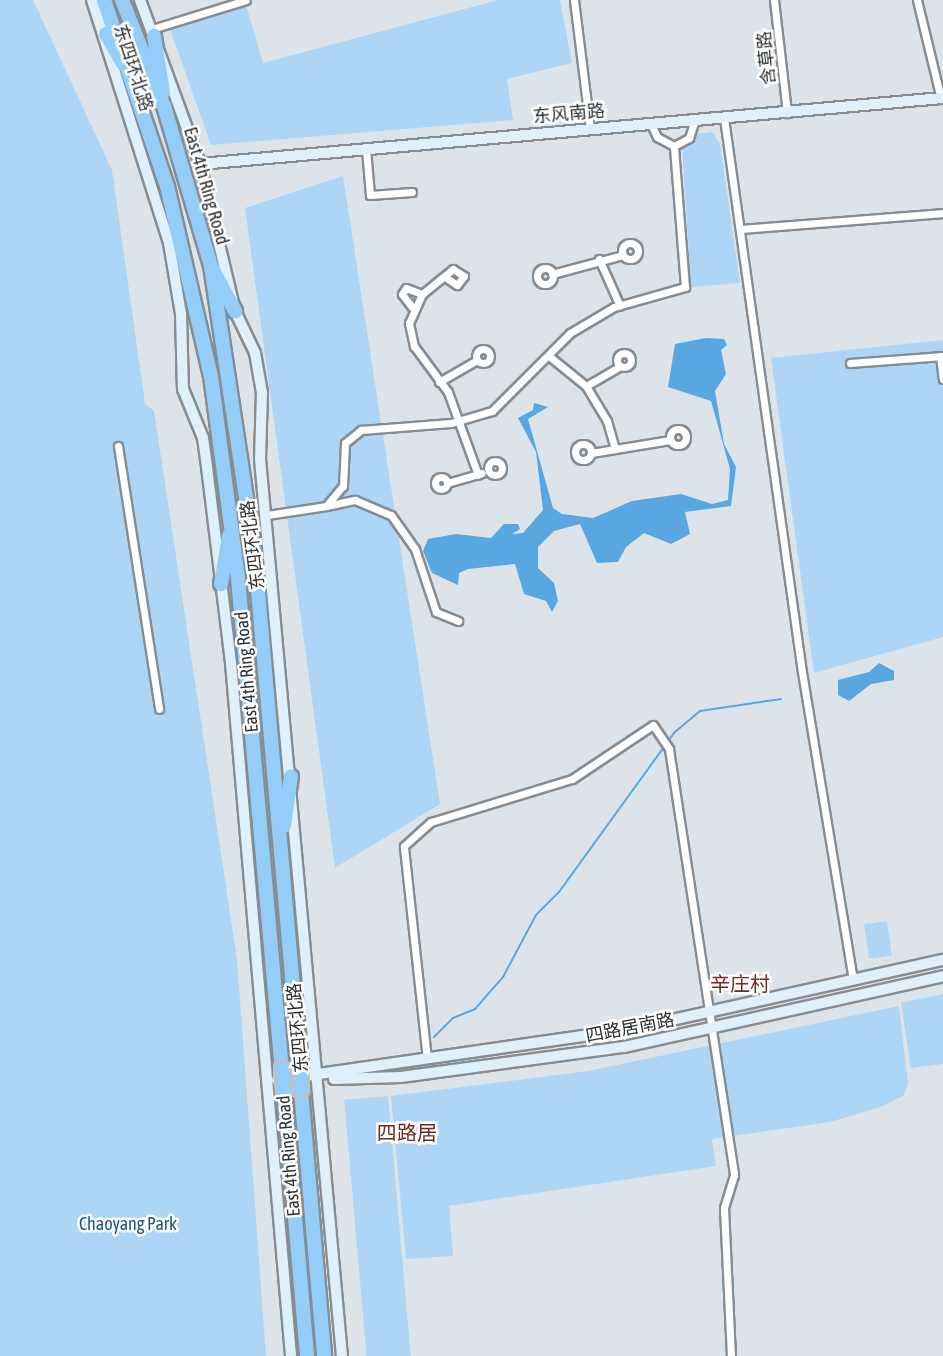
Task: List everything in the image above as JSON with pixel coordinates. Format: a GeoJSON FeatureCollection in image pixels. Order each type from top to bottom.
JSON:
{"type":"FeatureCollection","features":[{"type":"Feature","properties":{"kind":"highway","name":"East 4th Ring Road"},"geometry":{"type":"LineString","coordinates":[[104,0],[138,92],[192,279],[232,519],[307,1356]]}},
{"type":"Feature","properties":{"kind":"highway","name":"East 4th Ring Road"},"geometry":{"type":"LineString","coordinates":[[122,0],[164,106],[211,266],[255,558],[324,1356]]}},
{"type":"Feature","properties":{"kind":"highway"},"geometry":{"type":"LineString","coordinates":[[153,33],[164,106]]}},
{"type":"Feature","properties":{"kind":"highway"},"geometry":{"type":"LineString","coordinates":[[106,34],[138,92]]}},
{"type":"Feature","properties":{"kind":"highway"},"geometry":{"type":"LineString","coordinates":[[211,266],[235,311]]}},
{"type":"Feature","properties":{"kind":"highway"},"geometry":{"type":"LineString","coordinates":[[222,584],[232,519]]}},
{"type":"Feature","properties":{"kind":"highway"},"geometry":{"type":"LineString","coordinates":[[281,849],[291,776]]}},
{"type":"Feature","properties":{"kind":"street","name":"东四环北路"},"geometry":{"type":"LineString","coordinates":[[92,0],[106,34],[178,284],[179,366],[203,438],[222,584],[291,1356]]}},
{"type":"Feature","properties":{"kind":"street","name":"东四环北路"},"geometry":{"type":"LineString","coordinates":[[140,0],[200,165],[235,311],[255,353],[262,392],[259,442],[342,1356]]}},
{"type":"Feature","properties":{"kind":"street"},"geometry":{"type":"LineString","coordinates":[[153,33],[246,0]]}},
{"type":"Feature","properties":{"kind":"street"},"geometry":{"type":"LineString","coordinates":[[574,0],[590,128]]}},
{"type":"Feature","properties":{"kind":"street","name":"含草路"},"geometry":{"type":"LineString","coordinates":[[774,0],[787,112]]}},
{"type":"Feature","properties":{"kind":"street"},"geometry":{"type":"LineString","coordinates":[[916,0],[942,98]]}},
{"type":"Feature","properties":{"kind":"street","name":"东风南路"},"geometry":{"type":"LineString","coordinates":[[200,165],[942,98]]}},
{"type":"Feature","properties":{"kind":"street"},"geometry":{"type":"LineString","coordinates":[[724,118],[802,672],[853,980]]}},
{"type":"Feature","properties":{"kind":"street"},"geometry":{"type":"LineString","coordinates":[[674,146],[689,138],[695,120]]}},
{"type":"Feature","properties":{"kind":"street"},"geometry":{"type":"LineString","coordinates":[[651,124],[657,137],[674,146]]}},
{"type":"Feature","properties":{"kind":"street"},"geometry":{"type":"LineString","coordinates":[[326,506],[343,486],[345,443],[361,430],[456,421],[492,411],[570,333],[620,306],[685,287],[674,146]]}},
{"type":"Feature","properties":{"kind":"street"},"geometry":{"type":"LineString","coordinates":[[366,149],[370,195],[412,192]]}},
{"type":"Feature","properties":{"kind":"street"},"geometry":{"type":"LineString","coordinates":[[741,229],[943,213]]}},
{"type":"Feature","properties":{"kind":"street"},"geometry":{"type":"LineString","coordinates":[[552,274],[599,259],[623,255]]}},
{"type":"Feature","properties":{"kind":"street"},"geometry":{"type":"LineString","coordinates":[[599,259],[620,306]]}},
{"type":"Feature","properties":{"kind":"street"},"geometry":{"type":"LineString","coordinates":[[412,307],[422,294],[448,279]]}},
{"type":"Feature","properties":{"kind":"street"},"geometry":{"type":"LineString","coordinates":[[422,294],[406,288],[402,294],[412,307],[414,346],[439,382],[478,475]]}},
{"type":"Feature","properties":{"kind":"street"},"geometry":{"type":"LineString","coordinates":[[549,356],[585,386],[607,421],[615,449]]}},
{"type":"Feature","properties":{"kind":"street"},"geometry":{"type":"LineString","coordinates":[[850,363],[942,356],[943,379]]}},
{"type":"Feature","properties":{"kind":"street"},"geometry":{"type":"LineString","coordinates":[[439,382],[477,360]]}},
{"type":"Feature","properties":{"kind":"street"},"geometry":{"type":"LineString","coordinates":[[585,386],[620,366]]}},
{"type":"Feature","properties":{"kind":"street"},"geometry":{"type":"LineString","coordinates":[[591,453],[670,440]]}},
{"type":"Feature","properties":{"kind":"street"},"geometry":{"type":"LineString","coordinates":[[118,446],[159,709]]}},
{"type":"Feature","properties":{"kind":"street"},"geometry":{"type":"LineString","coordinates":[[447,483],[489,471]]}},
{"type":"Feature","properties":{"kind":"street"},"geometry":{"type":"LineString","coordinates":[[267,515],[356,500],[391,516],[415,549],[436,612],[458,621]]}},
{"type":"Feature","properties":{"kind":"street"},"geometry":{"type":"LineString","coordinates":[[427,1059],[404,846],[431,822],[572,779],[653,724],[669,749],[712,1012],[711,1028],[734,1175],[724,1208],[731,1356]]}},
{"type":"Feature","properties":{"kind":"street"},"geometry":{"type":"LineString","coordinates":[[268,1081],[557,1042],[712,1012],[943,960]]}},
{"type":"Feature","properties":{"kind":"street","name":"四路居南路"},"geometry":{"type":"LineString","coordinates":[[318,1076],[350,1081],[494,1066],[711,1028],[943,976]]}},
{"type":"Feature","properties":{"kind":"green space","name":"Chaoyang Park"},"geometry":{"type":"Polygon","coordinates":[[[0,0],[33,0],[112,170],[145,403],[154,411],[237,959],[266,1356],[0,1356],[0,0]]]}},
{"type":"Feature","properties":{"kind":"green space"},"geometry":{"type":"Polygon","coordinates":[[[498,0],[560,0],[572,63],[507,79],[513,120],[211,145],[170,29],[246,5],[263,63],[498,0]]]}},
{"type":"Feature","properties":{"kind":"green space"},"geometry":{"type":"Polygon","coordinates":[[[712,132],[720,144],[740,283],[691,287],[682,147],[695,134],[712,132]]]}},
{"type":"Feature","properties":{"kind":"green space"},"geometry":{"type":"Polygon","coordinates":[[[343,176],[440,804],[335,868],[245,208],[343,176]]]}},
{"type":"Feature","properties":{"kind":"green space"},"geometry":{"type":"Polygon","coordinates":[[[943,340],[943,637],[814,673],[771,358],[943,340]]]}},
{"type":"Feature","properties":{"kind":"green space"},"geometry":{"type":"Polygon","coordinates":[[[887,921],[892,956],[869,959],[864,924],[887,921]]]}},
{"type":"Feature","properties":{"kind":"green space"},"geometry":{"type":"Polygon","coordinates":[[[943,994],[943,1064],[911,1068],[901,1003],[943,994]]]}},
{"type":"Feature","properties":{"kind":"green space"},"geometry":{"type":"Polygon","coordinates":[[[899,1006],[908,1084],[903,1096],[881,1107],[830,1122],[712,1139],[716,1166],[449,1206],[453,1256],[406,1259],[391,1096],[588,1071],[899,1006]]]}},
{"type":"Feature","properties":{"kind":"green space"},"geometry":{"type":"Polygon","coordinates":[[[388,1096],[411,1356],[367,1356],[344,1100],[388,1096]]]}},
{"type":"Feature","properties":{"kind":"water"},"geometry":{"type":"Polygon","coordinates":[[[706,338],[724,339],[727,345],[721,350],[726,374],[715,391],[724,444],[736,467],[731,506],[685,512],[690,534],[671,544],[644,533],[626,547],[618,562],[597,563],[580,524],[554,531],[538,547],[538,568],[554,583],[558,601],[552,612],[546,601],[524,594],[515,564],[468,569],[459,573],[458,585],[432,573],[423,551],[428,539],[456,534],[491,538],[504,524],[518,524],[520,529],[512,534],[523,533],[543,510],[536,452],[518,418],[533,410],[534,403],[548,407],[528,419],[553,508],[562,514],[593,518],[632,501],[681,494],[712,504],[728,500],[730,469],[711,401],[668,387],[675,344],[706,338]]]}},
{"type":"Feature","properties":{"kind":"water"},"geometry":{"type":"Polygon","coordinates":[[[879,663],[894,671],[894,680],[871,684],[849,701],[838,695],[838,680],[869,672],[879,663]]]}},
{"type":"Feature","properties":{"kind":"waterway"},"geometry":{"type":"LineString","coordinates":[[434,1037],[453,1018],[475,1009],[503,977],[536,915],[559,892],[675,732],[700,711],[781,699]]}},
{"type":"Feature","properties":{"kind":"district","name":"辛庄村"},"geometry":{"type":"Point","coordinates":[740,983]}},
{"type":"Feature","properties":{"kind":"district","name":"四路居"},"geometry":{"type":"Point","coordinates":[407,1132]}}]}
